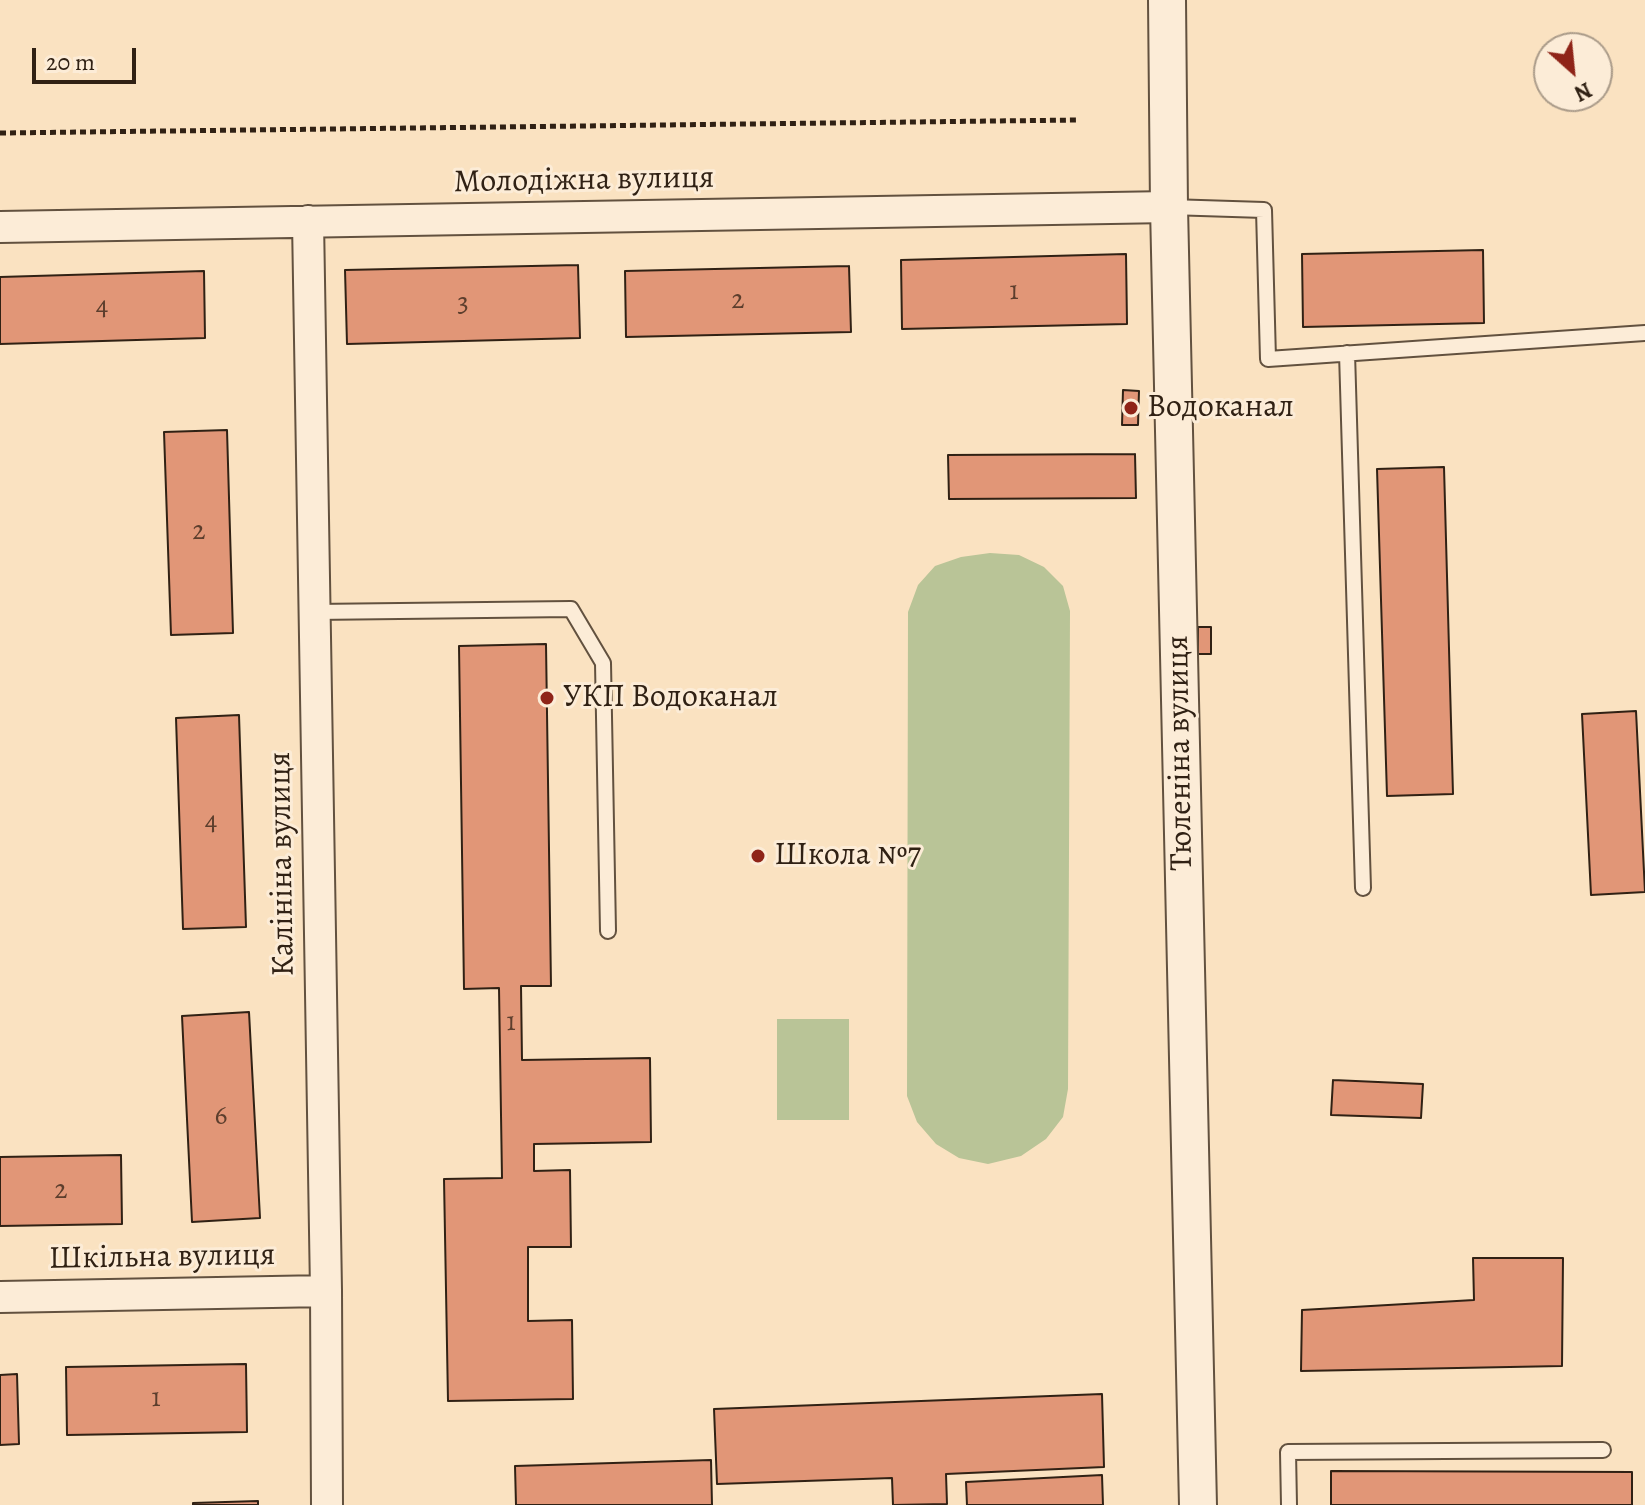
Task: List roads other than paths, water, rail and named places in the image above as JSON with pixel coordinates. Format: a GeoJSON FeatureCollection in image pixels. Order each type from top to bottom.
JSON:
{"type":"FeatureCollection","features":[{"type":"Feature","properties":{"kind":"street","name":"Тюленіна вулиця"},"geometry":{"type":"LineString","coordinates":[[1167,0],[1198,1505]]}},
{"type":"Feature","properties":{"kind":"street","name":"Молодіжна вулиця"},"geometry":{"type":"LineString","coordinates":[[0,227],[1169,207]]}},
{"type":"Feature","properties":{"kind":"street","name":"Калініна вулиця"},"geometry":{"type":"LineString","coordinates":[[308,221],[327,1505]]}},
{"type":"Feature","properties":{"kind":"street","name":"Шкільна вулиця"},"geometry":{"type":"LineString","coordinates":[[0,1297],[326,1291]]}},
{"type":"Feature","properties":{"kind":"lane"},"geometry":{"type":"LineString","coordinates":[[1169,207],[1264,210],[1268,359],[1645,333]]}},
{"type":"Feature","properties":{"kind":"lane"},"geometry":{"type":"LineString","coordinates":[[1347,353],[1363,888]]}},
{"type":"Feature","properties":{"kind":"lane"},"geometry":{"type":"LineString","coordinates":[[314,612],[571,609],[603,663],[608,931]]}},
{"type":"Feature","properties":{"kind":"lane"},"geometry":{"type":"LineString","coordinates":[[1289,1505],[1288,1452],[1603,1450]]}},
{"type":"Feature","properties":{"kind":"place","name":"Водоканал"},"geometry":{"type":"Point","coordinates":[1131,408]}},
{"type":"Feature","properties":{"kind":"place","name":"УКП Водоканал"},"geometry":{"type":"Point","coordinates":[547,698]}},
{"type":"Feature","properties":{"kind":"place","name":"Школа №7"},"geometry":{"type":"Point","coordinates":[758,856]}}]}
